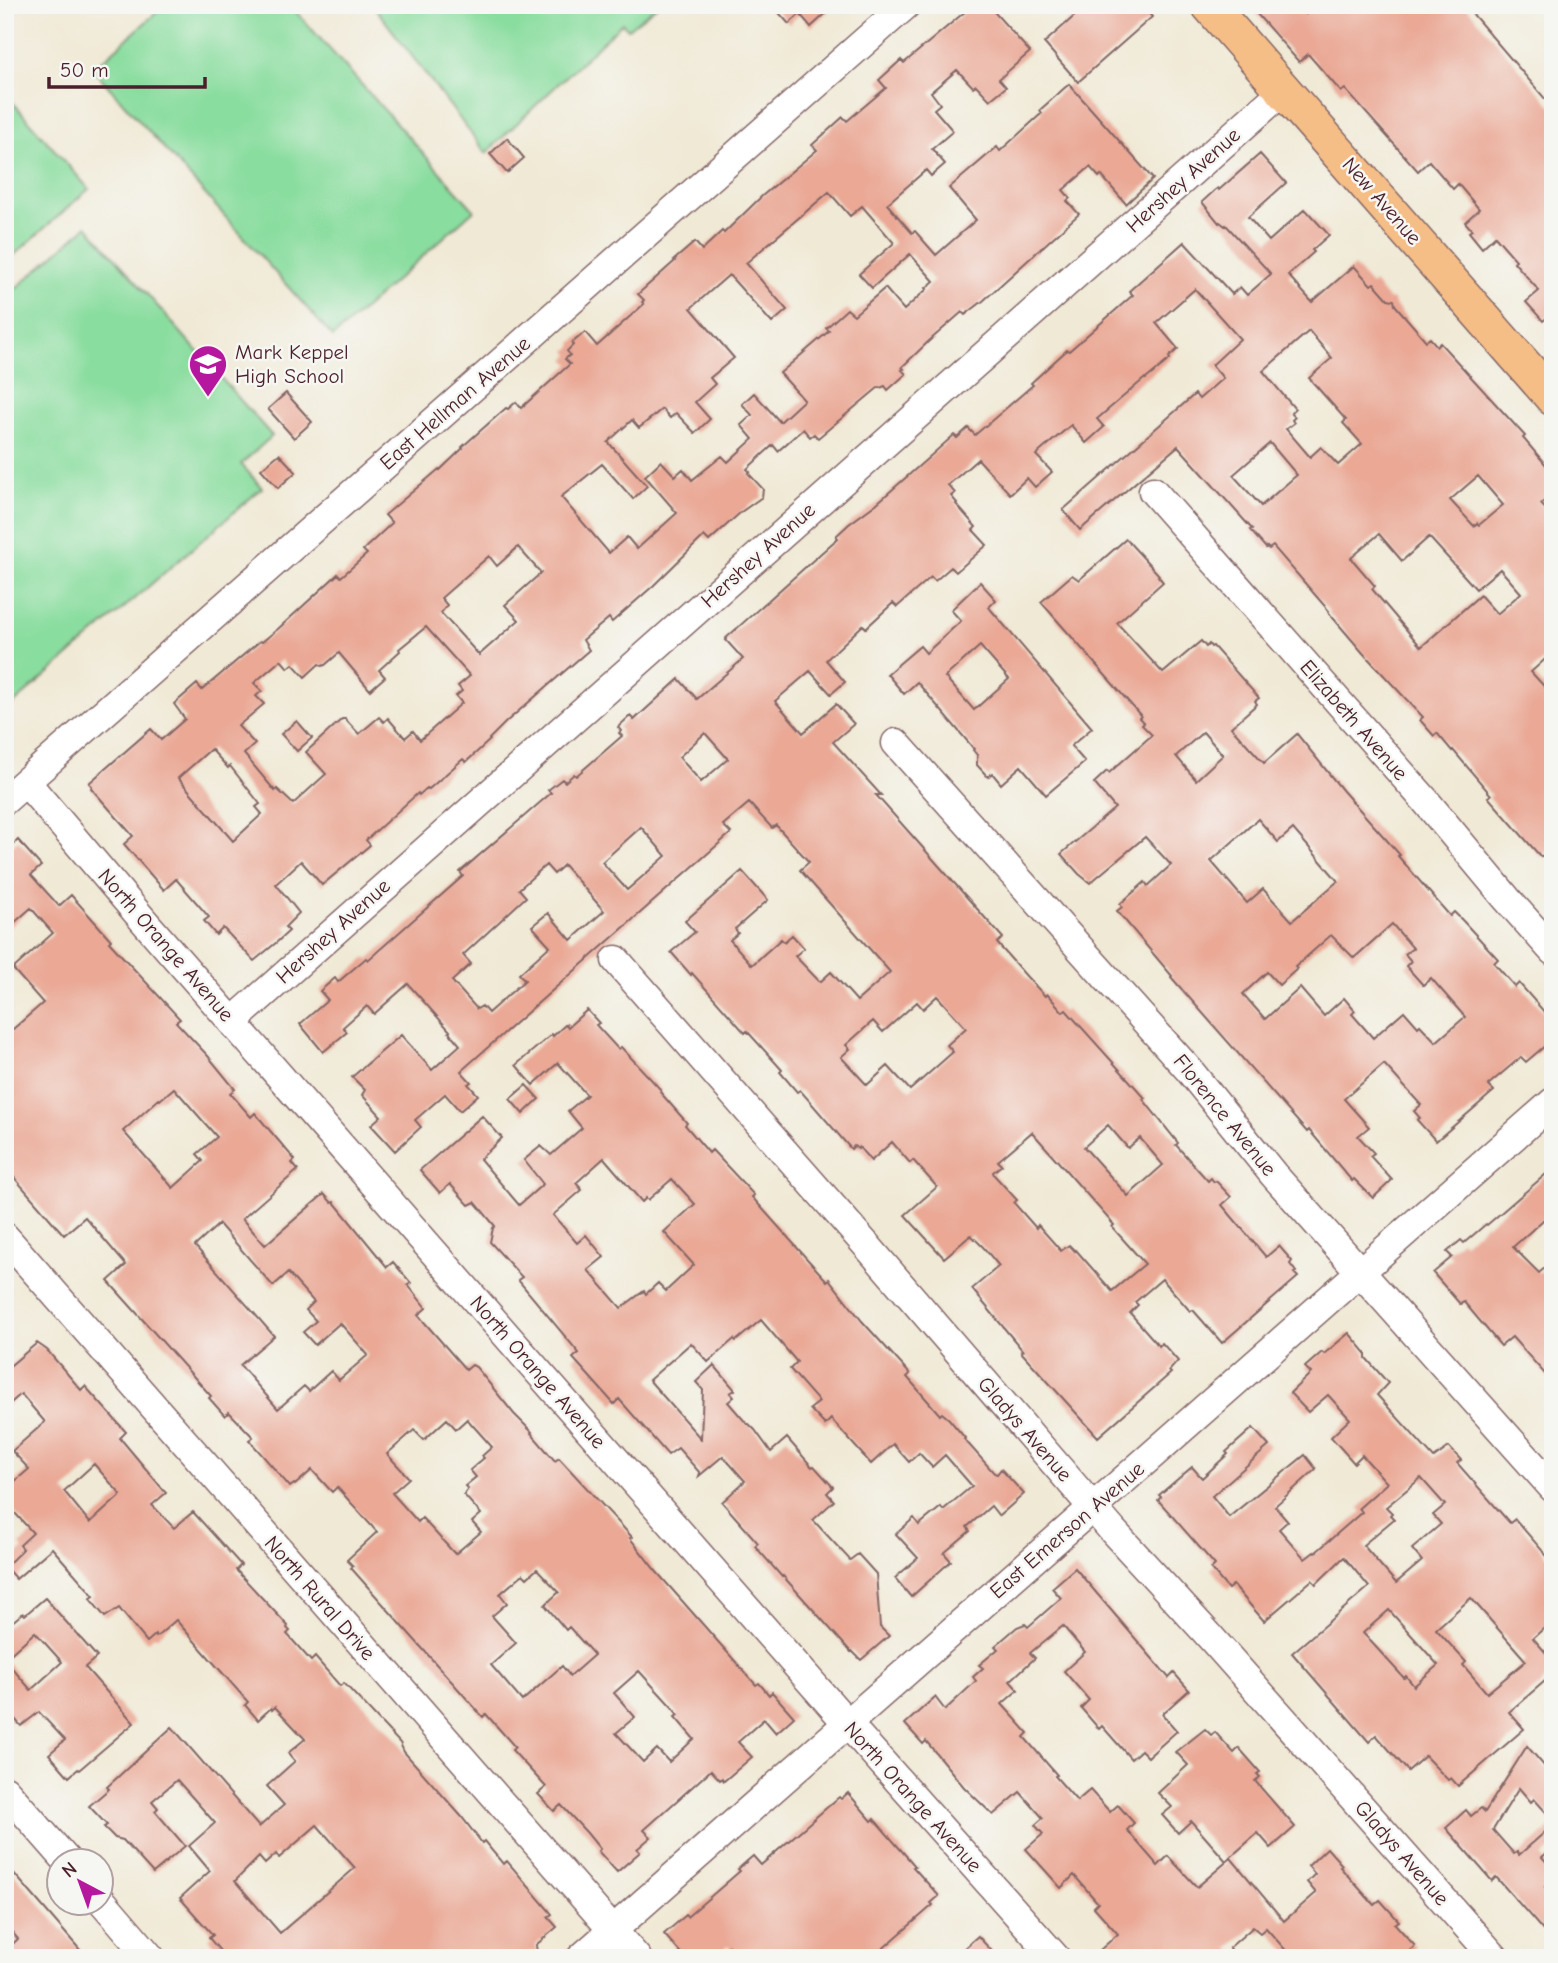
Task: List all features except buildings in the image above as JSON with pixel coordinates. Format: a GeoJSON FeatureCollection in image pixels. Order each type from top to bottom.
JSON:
{"type":"FeatureCollection","features":[{"type":"Feature","properties":{"kind":"main road","name":"New Avenue"},"geometry":{"type":"LineString","coordinates":[[1209,5],[1553,397]]}},
{"type":"Feature","properties":{"kind":"street","name":"East Hellman Avenue"},"geometry":{"type":"LineString","coordinates":[[15,791],[906,5]]}},
{"type":"Feature","properties":{"kind":"street","name":"Hershey Avenue"},"geometry":{"type":"LineString","coordinates":[[232,1021],[1284,90]]}},
{"type":"Feature","properties":{"kind":"street","name":"Elizabeth Avenue"},"geometry":{"type":"LineString","coordinates":[[1153,491],[1424,799],[1553,951]]}},
{"type":"Feature","properties":{"kind":"street","name":"Florence Avenue"},"geometry":{"type":"LineString","coordinates":[[896,743],[1189,1070],[1273,1174],[1553,1488]]}},
{"type":"Feature","properties":{"kind":"street","name":"North Orange Avenue"},"geometry":{"type":"LineString","coordinates":[[15,791],[232,1021],[1056,1958]]}},
{"type":"Feature","properties":{"kind":"street","name":"Gladys Avenue"},"geometry":{"type":"LineString","coordinates":[[616,960],[1094,1507],[1495,1958]]}},
{"type":"Feature","properties":{"kind":"street","name":"East Emerson Avenue"},"geometry":{"type":"LineString","coordinates":[[581,1958],[1553,1102]]}},
{"type":"Feature","properties":{"kind":"street","name":"North Rural Drive"},"geometry":{"type":"LineString","coordinates":[[5,1237],[637,1958]]}},
{"type":"Feature","properties":{"kind":"street"},"geometry":{"type":"LineString","coordinates":[[5,1790],[56,1848]]}},
{"type":"Feature","properties":{"kind":"street"},"geometry":{"type":"LineString","coordinates":[[116,1917],[151,1958]]}},
{"type":"Feature","properties":{"kind":"green space"},"geometry":{"type":"Polygon","coordinates":[[[165,5],[290,5],[474,210],[333,337],[93,69],[165,5]]]}},
{"type":"Feature","properties":{"kind":"green space"},"geometry":{"type":"Polygon","coordinates":[[[373,5],[658,5],[628,29],[622,23],[486,153],[373,5]]]}},
{"type":"Feature","properties":{"kind":"green space"},"geometry":{"type":"Polygon","coordinates":[[[13,103],[89,189],[5,263],[5,110],[13,103]]]}},
{"type":"Feature","properties":{"kind":"green space"},"geometry":{"type":"Polygon","coordinates":[[[87,226],[272,436],[241,464],[262,488],[5,711],[5,298],[87,226]]]}},
{"type":"Feature","properties":{"kind":"place","name":"Mark Keppel High School"},"geometry":{"type":"Point","coordinates":[208,398]}}]}
